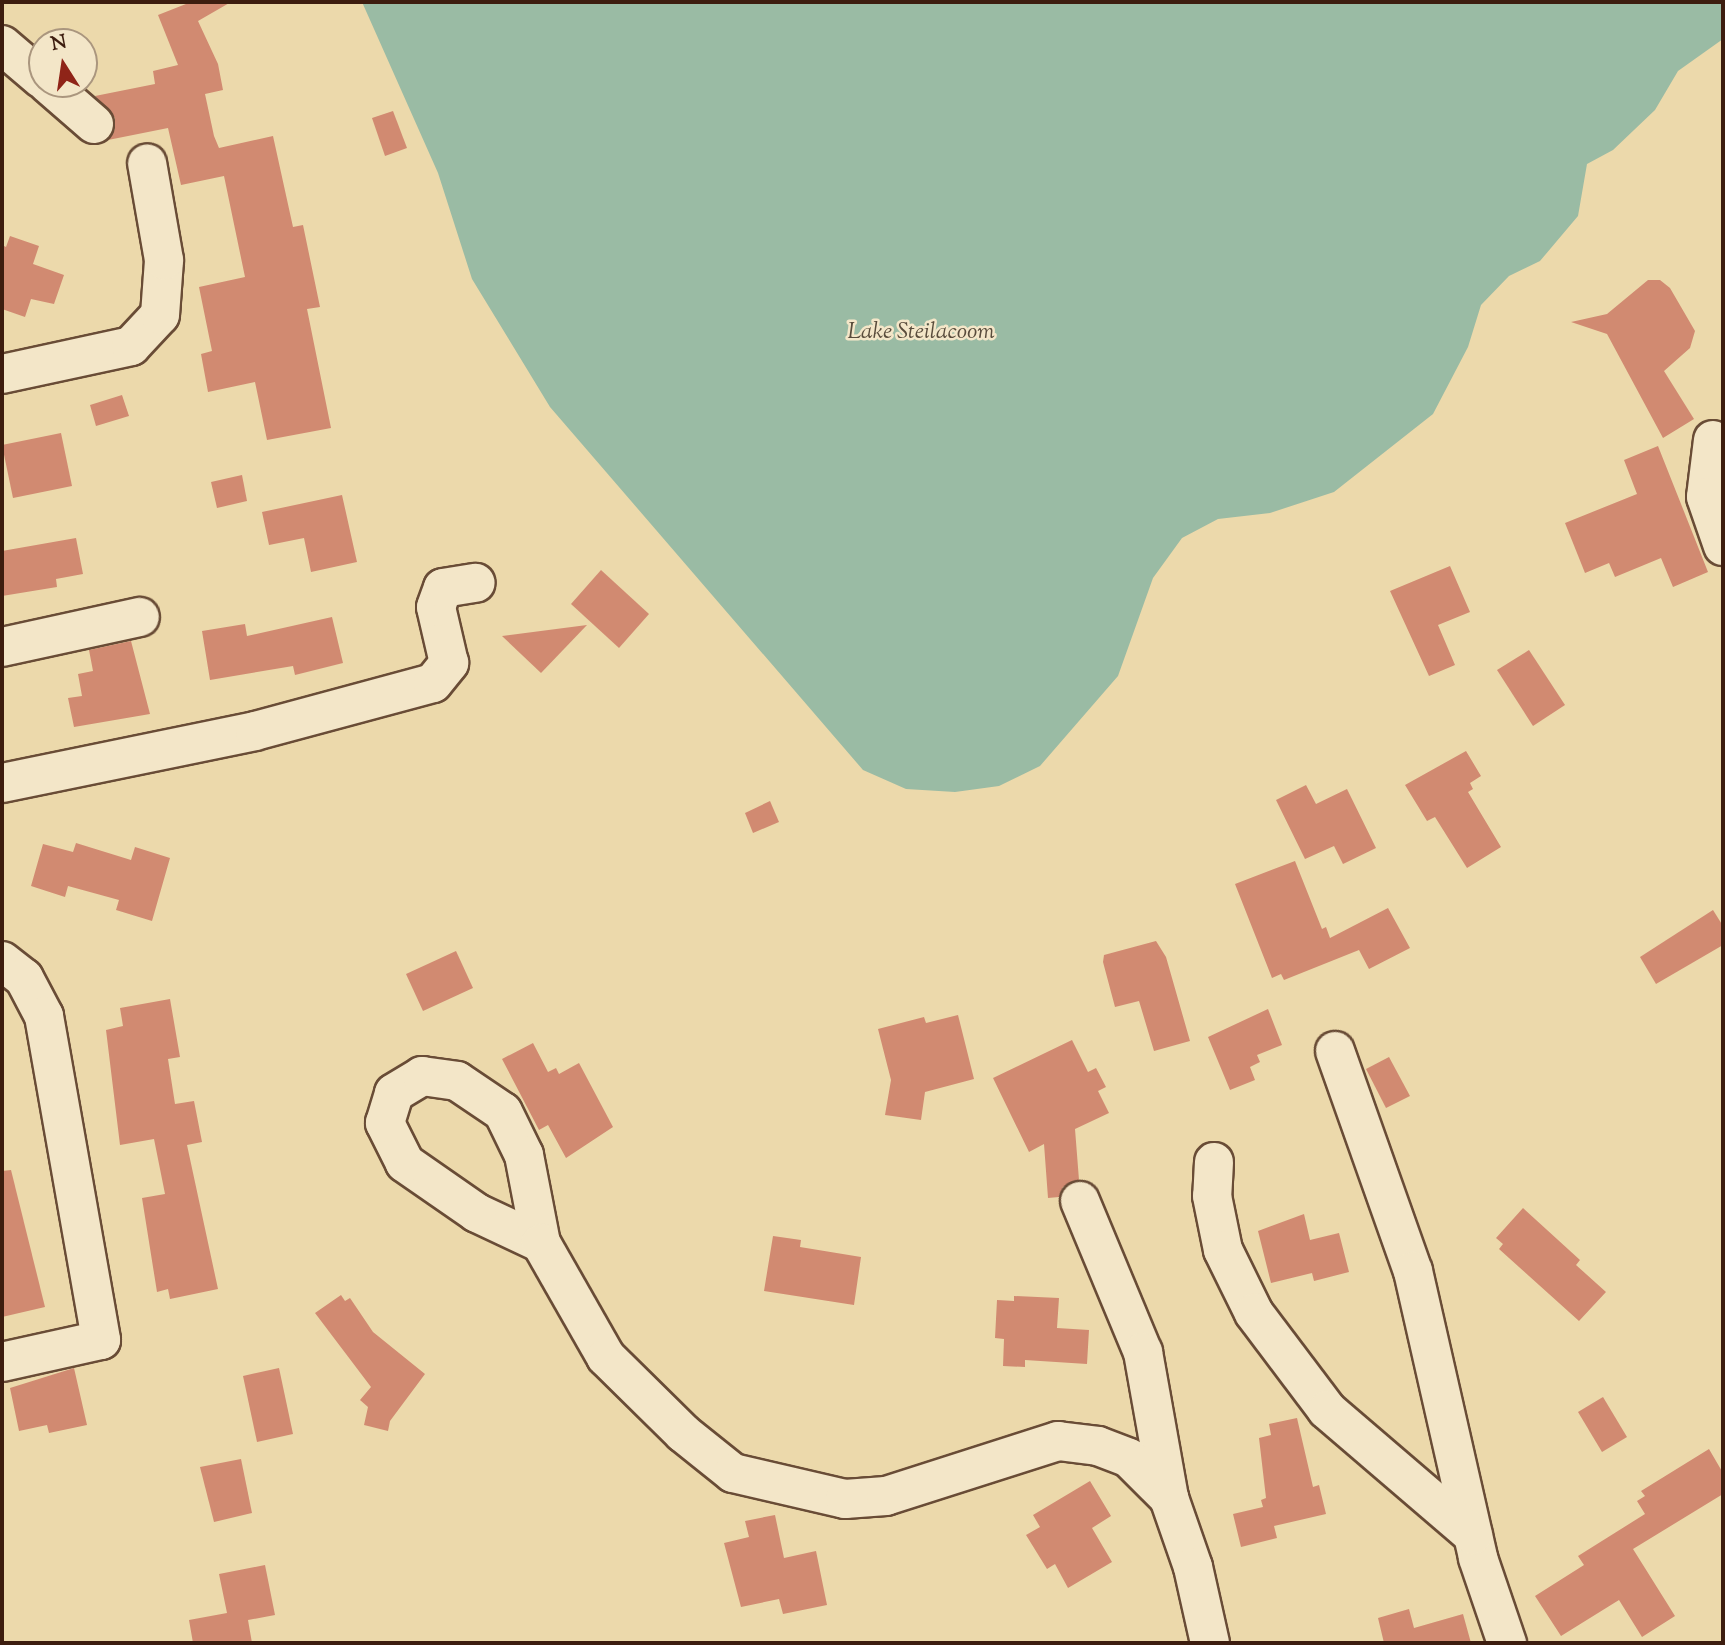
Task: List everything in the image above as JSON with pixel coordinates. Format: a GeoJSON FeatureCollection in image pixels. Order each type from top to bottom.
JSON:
{"type":"FeatureCollection","features":[{"type":"Feature","properties":{"kind":"street"},"geometry":{"type":"LineString","coordinates":[[2,45],[28,67]]}},
{"type":"Feature","properties":{"kind":"street"},"geometry":{"type":"LineString","coordinates":[[64,98],[94,124]]}},
{"type":"Feature","properties":{"kind":"street"},"geometry":{"type":"LineString","coordinates":[[2,374],[131,346],[160,315],[164,260],[147,163]]}},
{"type":"Feature","properties":{"kind":"street"},"geometry":{"type":"LineString","coordinates":[[1713,440],[1706,497],[1723,546]]}},
{"type":"Feature","properties":{"kind":"street"},"geometry":{"type":"LineString","coordinates":[[2,783],[255,731],[433,682],[449,663],[436,607],[443,589],[476,583]]}},
{"type":"Feature","properties":{"kind":"street"},"geometry":{"type":"LineString","coordinates":[[2,647],[140,617]]}},
{"type":"Feature","properties":{"kind":"street"},"geometry":{"type":"LineString","coordinates":[[2,961],[24,978],[44,1016],[101,1340],[2,1362]]}},
{"type":"Feature","properties":{"kind":"street"},"geometry":{"type":"LineString","coordinates":[[1335,1051],[1413,1271],[1473,1535],[1507,1643]]}},
{"type":"Feature","properties":{"kind":"street"},"geometry":{"type":"LineString","coordinates":[[541,1243],[477,1213],[405,1163],[385,1124],[394,1093],[422,1076],[457,1082],[503,1112],[524,1156],[541,1243],[606,1357],[683,1433],[733,1473],[845,1499],[886,1496],[1058,1441],[1098,1446],[1129,1458],[1169,1498]]}},
{"type":"Feature","properties":{"kind":"street"},"geometry":{"type":"LineString","coordinates":[[1214,1162],[1212,1196],[1223,1250],[1254,1313],[1327,1410],[1473,1535]]}},
{"type":"Feature","properties":{"kind":"street"},"geometry":{"type":"LineString","coordinates":[[1080,1201],[1143,1352],[1169,1498],[1194,1567],[1210,1643]]}},
{"type":"Feature","properties":{"kind":"water","name":"Lake Steilacoom"},"geometry":{"type":"Polygon","coordinates":[[[362,2],[1723,2],[1723,39],[1678,71],[1655,110],[1613,150],[1587,164],[1578,216],[1540,261],[1509,276],[1481,305],[1468,347],[1433,414],[1334,492],[1270,513],[1218,519],[1182,538],[1153,578],[1118,676],[1040,766],[999,786],[955,792],[906,789],[863,770],[550,407],[472,279],[438,173],[362,2]]]}},
{"type":"Feature","properties":{"kind":"building"},"geometry":{"type":"Polygon","coordinates":[[[191,2],[231,2],[198,21],[218,64],[223,90],[205,94],[214,136],[219,148],[273,136],[293,227],[303,225],[320,307],[307,309],[331,428],[267,440],[255,382],[208,392],[201,354],[212,351],[199,287],[245,277],[224,176],[181,185],[168,128],[108,140],[115,129],[115,118],[97,98],[98,95],[155,84],[153,71],[178,65],[158,15],[191,2]]]}},
{"type":"Feature","properties":{"kind":"building"},"geometry":{"type":"Polygon","coordinates":[[[393,111],[407,148],[385,156],[372,118],[393,111]]]}},
{"type":"Feature","properties":{"kind":"building"},"geometry":{"type":"Polygon","coordinates":[[[10,236],[39,246],[33,264],[64,275],[54,304],[31,299],[25,317],[2,309],[2,245],[6,247],[10,236]]]}},
{"type":"Feature","properties":{"kind":"building"},"geometry":{"type":"Polygon","coordinates":[[[1648,280],[1660,280],[1670,288],[1695,331],[1690,348],[1664,371],[1694,419],[1663,438],[1607,334],[1571,322],[1607,314],[1648,280]]]}},
{"type":"Feature","properties":{"kind":"building"},"geometry":{"type":"Polygon","coordinates":[[[122,395],[129,416],[96,426],[90,405],[122,395]]]}},
{"type":"Feature","properties":{"kind":"building"},"geometry":{"type":"Polygon","coordinates":[[[61,433],[72,486],[13,498],[2,445],[61,433]]]}},
{"type":"Feature","properties":{"kind":"building"},"geometry":{"type":"Polygon","coordinates":[[[1658,446],[1708,572],[1673,587],[1661,558],[1615,577],[1609,563],[1585,573],[1565,523],[1637,494],[1624,460],[1658,446]]]}},
{"type":"Feature","properties":{"kind":"building"},"geometry":{"type":"Polygon","coordinates":[[[242,475],[247,501],[217,508],[211,482],[242,475]]]}},
{"type":"Feature","properties":{"kind":"building"},"geometry":{"type":"Polygon","coordinates":[[[342,495],[357,562],[311,572],[304,538],[269,545],[262,512],[342,495]]]}},
{"type":"Feature","properties":{"kind":"building"},"geometry":{"type":"Polygon","coordinates":[[[76,538],[83,574],[56,579],[57,587],[2,596],[2,551],[76,538]]]}},
{"type":"Feature","properties":{"kind":"building"},"geometry":{"type":"Polygon","coordinates":[[[1450,566],[1470,612],[1438,625],[1455,665],[1429,676],[1390,591],[1450,566]]]}},
{"type":"Feature","properties":{"kind":"building"},"geometry":{"type":"Polygon","coordinates":[[[601,570],[649,614],[619,648],[571,604],[601,570]]]}},
{"type":"Feature","properties":{"kind":"building"},"geometry":{"type":"Polygon","coordinates":[[[332,617],[343,663],[295,675],[293,666],[210,680],[202,631],[245,624],[247,636],[332,617]]]}},
{"type":"Feature","properties":{"kind":"building"},"geometry":{"type":"Polygon","coordinates":[[[587,625],[541,673],[502,636],[587,625]]]}},
{"type":"Feature","properties":{"kind":"building"},"geometry":{"type":"Polygon","coordinates":[[[131,641],[150,714],[74,727],[68,698],[82,696],[78,674],[93,671],[89,650],[131,641]]]}},
{"type":"Feature","properties":{"kind":"building"},"geometry":{"type":"Polygon","coordinates":[[[1529,650],[1565,705],[1533,726],[1497,670],[1529,650]]]}},
{"type":"Feature","properties":{"kind":"building"},"geometry":{"type":"Polygon","coordinates":[[[1466,751],[1481,776],[1470,783],[1473,789],[1468,792],[1501,847],[1467,868],[1435,817],[1427,821],[1405,785],[1466,751]]]}},
{"type":"Feature","properties":{"kind":"building"},"geometry":{"type":"Polygon","coordinates":[[[1306,785],[1316,804],[1347,789],[1376,848],[1343,864],[1334,846],[1305,859],[1276,800],[1306,785]]]}},
{"type":"Feature","properties":{"kind":"building"},"geometry":{"type":"Polygon","coordinates":[[[770,801],[779,822],[753,833],[745,813],[770,801]]]}},
{"type":"Feature","properties":{"kind":"building"},"geometry":{"type":"Polygon","coordinates":[[[76,843],[131,860],[135,847],[170,858],[152,921],[116,910],[119,900],[68,886],[65,897],[31,886],[43,844],[73,852],[76,843]]]}},
{"type":"Feature","properties":{"kind":"building"},"geometry":{"type":"Polygon","coordinates":[[[1295,861],[1322,929],[1326,927],[1330,938],[1388,908],[1410,948],[1369,969],[1359,950],[1284,980],[1281,974],[1272,978],[1235,884],[1295,861]]]}},
{"type":"Feature","properties":{"kind":"building"},"geometry":{"type":"Polygon","coordinates":[[[1713,910],[1723,926],[1723,945],[1656,984],[1640,957],[1713,910]]]}},
{"type":"Feature","properties":{"kind":"building"},"geometry":{"type":"Polygon","coordinates":[[[1156,941],[1166,957],[1190,1041],[1154,1051],[1139,1001],[1115,1007],[1103,962],[1104,955],[1156,941]]]}},
{"type":"Feature","properties":{"kind":"building"},"geometry":{"type":"Polygon","coordinates":[[[456,951],[473,988],[423,1011],[406,974],[456,951]]]}},
{"type":"Feature","properties":{"kind":"building"},"geometry":{"type":"Polygon","coordinates":[[[170,999],[180,1057],[168,1059],[175,1104],[194,1101],[202,1142],[187,1145],[218,1289],[170,1299],[168,1289],[157,1292],[142,1198],[165,1194],[154,1139],[120,1145],[106,1030],[123,1026],[120,1008],[170,999]]]}},
{"type":"Feature","properties":{"kind":"building"},"geometry":{"type":"Polygon","coordinates":[[[1268,1009],[1282,1045],[1257,1055],[1260,1062],[1250,1067],[1255,1080],[1230,1090],[1208,1037],[1268,1009]]]}},
{"type":"Feature","properties":{"kind":"building"},"geometry":{"type":"Polygon","coordinates":[[[958,1015],[974,1079],[925,1092],[921,1120],[885,1115],[891,1080],[878,1029],[924,1017],[926,1023],[958,1015]]]}},
{"type":"Feature","properties":{"kind":"building"},"geometry":{"type":"Polygon","coordinates":[[[1072,1040],[1088,1072],[1096,1068],[1106,1087],[1098,1091],[1109,1113],[1075,1129],[1079,1180],[1063,1187],[1059,1197],[1048,1198],[1044,1144],[1029,1152],[993,1078],[1072,1040]]]}},
{"type":"Feature","properties":{"kind":"building"},"geometry":{"type":"Polygon","coordinates":[[[533,1043],[548,1072],[556,1068],[559,1074],[579,1063],[613,1127],[566,1158],[548,1125],[539,1130],[502,1059],[533,1043]]]}},
{"type":"Feature","properties":{"kind":"building"},"geometry":{"type":"Polygon","coordinates":[[[1389,1057],[1410,1096],[1386,1108],[1366,1069],[1389,1057]]]}},
{"type":"Feature","properties":{"kind":"building"},"geometry":{"type":"Polygon","coordinates":[[[11,1170],[45,1307],[2,1317],[2,1171],[11,1170]]]}},
{"type":"Feature","properties":{"kind":"building"},"geometry":{"type":"Polygon","coordinates":[[[1523,1208],[1580,1260],[1576,1265],[1606,1292],[1579,1321],[1499,1249],[1503,1244],[1496,1238],[1523,1208]]]}},
{"type":"Feature","properties":{"kind":"building"},"geometry":{"type":"Polygon","coordinates":[[[1304,1214],[1310,1240],[1339,1233],[1349,1272],[1314,1281],[1312,1273],[1271,1283],[1258,1231],[1304,1214]]]}},
{"type":"Feature","properties":{"kind":"building"},"geometry":{"type":"Polygon","coordinates":[[[773,1236],[801,1240],[800,1247],[861,1257],[854,1305],[764,1291],[773,1236]]]}},
{"type":"Feature","properties":{"kind":"building"},"geometry":{"type":"Polygon","coordinates":[[[341,1295],[345,1301],[350,1298],[373,1332],[425,1374],[390,1421],[388,1431],[364,1425],[368,1407],[360,1400],[371,1387],[315,1313],[341,1295]]]}},
{"type":"Feature","properties":{"kind":"building"},"geometry":{"type":"Polygon","coordinates":[[[1014,1296],[1059,1298],[1057,1328],[1089,1330],[1087,1364],[1025,1360],[1025,1367],[1003,1366],[1004,1339],[995,1338],[997,1300],[1014,1301],[1014,1296]]]}},
{"type":"Feature","properties":{"kind":"building"},"geometry":{"type":"Polygon","coordinates":[[[74,1368],[87,1425],[49,1433],[47,1425],[19,1431],[10,1388],[74,1368]]]}},
{"type":"Feature","properties":{"kind":"building"},"geometry":{"type":"Polygon","coordinates":[[[279,1368],[293,1434],[257,1442],[243,1376],[279,1368]]]}},
{"type":"Feature","properties":{"kind":"building"},"geometry":{"type":"Polygon","coordinates":[[[1603,1397],[1627,1437],[1602,1452],[1578,1412],[1603,1397]]]}},
{"type":"Feature","properties":{"kind":"building"},"geometry":{"type":"Polygon","coordinates":[[[1297,1418],[1313,1487],[1319,1485],[1326,1514],[1274,1526],[1277,1538],[1241,1547],[1233,1514],[1263,1507],[1261,1500],[1266,1498],[1259,1438],[1271,1435],[1269,1424],[1297,1418]]]}},
{"type":"Feature","properties":{"kind":"building"},"geometry":{"type":"Polygon","coordinates":[[[1709,1449],[1723,1473],[1723,1494],[1633,1549],[1675,1616],[1642,1637],[1619,1600],[1561,1636],[1535,1596],[1584,1565],[1578,1556],[1645,1514],[1637,1501],[1645,1496],[1641,1491],[1709,1449]]]}},
{"type":"Feature","properties":{"kind":"building"},"geometry":{"type":"Polygon","coordinates":[[[241,1459],[252,1513],[214,1522],[200,1467],[241,1459]]]}},
{"type":"Feature","properties":{"kind":"building"},"geometry":{"type":"Polygon","coordinates":[[[1090,1481],[1111,1516],[1092,1528],[1112,1562],[1068,1588],[1055,1564],[1047,1569],[1026,1535],[1040,1527],[1033,1515],[1090,1481]]]}},
{"type":"Feature","properties":{"kind":"building"},"geometry":{"type":"Polygon","coordinates":[[[775,1515],[784,1558],[816,1551],[827,1605],[783,1614],[779,1599],[741,1607],[724,1543],[749,1537],[745,1521],[775,1515]]]}},
{"type":"Feature","properties":{"kind":"building"},"geometry":{"type":"Polygon","coordinates":[[[265,1565],[275,1615],[248,1620],[252,1643],[193,1643],[189,1620],[227,1613],[219,1574],[265,1565]]]}},
{"type":"Feature","properties":{"kind":"building"},"geometry":{"type":"Polygon","coordinates":[[[1409,1609],[1414,1628],[1463,1614],[1471,1643],[1384,1643],[1378,1618],[1409,1609]]]}}]}
